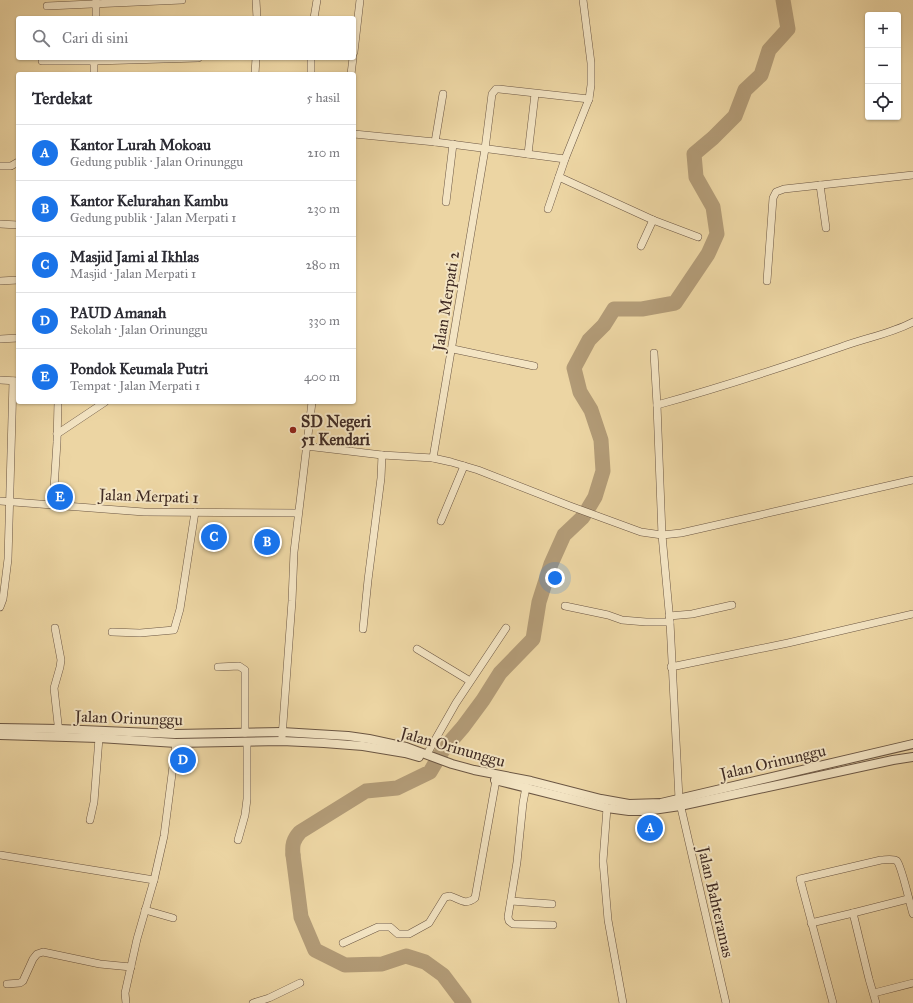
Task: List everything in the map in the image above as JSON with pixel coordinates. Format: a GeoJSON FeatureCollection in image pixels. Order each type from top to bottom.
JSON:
{"type":"FeatureCollection","features":[{"type":"Feature","properties":{"kind":"street"},"geometry":{"type":"LineString","coordinates":[[47,6],[96,2],[182,0]]}},
{"type":"Feature","properties":{"kind":"street"},"geometry":{"type":"LineString","coordinates":[[256,0],[257,16]]}},
{"type":"Feature","properties":{"kind":"street"},"geometry":{"type":"LineString","coordinates":[[314,16],[317,0]]}},
{"type":"Feature","properties":{"kind":"street"},"geometry":{"type":"LineString","coordinates":[[356,35],[360,0]]}},
{"type":"Feature","properties":{"kind":"street"},"geometry":{"type":"LineString","coordinates":[[548,209],[565,159],[589,99],[591,85],[591,63],[583,0]]}},
{"type":"Feature","properties":{"kind":"street"},"geometry":{"type":"LineString","coordinates":[[96,2],[96,16]]}},
{"type":"Feature","properties":{"kind":"street"},"geometry":{"type":"LineString","coordinates":[[42,61],[94,60],[94,72]]}},
{"type":"Feature","properties":{"kind":"street"},"geometry":{"type":"LineString","coordinates":[[255,72],[256,60]]}},
{"type":"Feature","properties":{"kind":"street"},"geometry":{"type":"LineString","coordinates":[[311,60],[311,72]]}},
{"type":"Feature","properties":{"kind":"street"},"geometry":{"type":"LineString","coordinates":[[351,72],[353,60]]}},
{"type":"Feature","properties":{"kind":"street","name":"Jalan Merpati 2"},"geometry":{"type":"LineString","coordinates":[[433,458],[453,349],[486,148],[492,94],[494,91],[499,89],[535,94]]}},
{"type":"Feature","properties":{"kind":"street"},"geometry":{"type":"LineString","coordinates":[[435,142],[444,94]]}},
{"type":"Feature","properties":{"kind":"street"},"geometry":{"type":"LineString","coordinates":[[528,154],[535,94],[589,99]]}},
{"type":"Feature","properties":{"kind":"street"},"geometry":{"type":"LineString","coordinates":[[356,134],[453,144],[565,159]]}},
{"type":"Feature","properties":{"kind":"street"},"geometry":{"type":"LineString","coordinates":[[446,202],[453,144]]}},
{"type":"Feature","properties":{"kind":"street"},"geometry":{"type":"LineString","coordinates":[[0,166],[11,166],[16,163]]}},
{"type":"Feature","properties":{"kind":"street"},"geometry":{"type":"LineString","coordinates":[[767,281],[774,198],[776,192],[784,189],[913,175]]}},
{"type":"Feature","properties":{"kind":"street"},"geometry":{"type":"LineString","coordinates":[[559,177],[653,220],[698,237]]}},
{"type":"Feature","properties":{"kind":"street"},"geometry":{"type":"LineString","coordinates":[[820,186],[826,228]]}},
{"type":"Feature","properties":{"kind":"street"},"geometry":{"type":"LineString","coordinates":[[641,246],[653,220]]}},
{"type":"Feature","properties":{"kind":"street"},"geometry":{"type":"LineString","coordinates":[[0,224],[16,225]]}},
{"type":"Feature","properties":{"kind":"street"},"geometry":{"type":"LineString","coordinates":[[0,281],[16,280]]}},
{"type":"Feature","properties":{"kind":"street"},"geometry":{"type":"LineString","coordinates":[[657,406],[718,388],[849,344],[881,336],[913,322]]}},
{"type":"Feature","properties":{"kind":"street"},"geometry":{"type":"LineString","coordinates":[[0,339],[16,338]]}},
{"type":"Feature","properties":{"kind":"street"},"geometry":{"type":"LineString","coordinates":[[453,349],[534,366]]}},
{"type":"Feature","properties":{"kind":"street","name":"Jalan Bahteramas"},"geometry":{"type":"LineString","coordinates":[[654,353],[662,535],[669,619],[679,803],[726,1003]]}},
{"type":"Feature","properties":{"kind":"street"},"geometry":{"type":"LineString","coordinates":[[0,380],[16,381],[8,559],[3,599],[0,607]]}},
{"type":"Feature","properties":{"kind":"street"},"geometry":{"type":"LineString","coordinates":[[53,504],[58,404]]}},
{"type":"Feature","properties":{"kind":"street"},"geometry":{"type":"LineString","coordinates":[[57,434],[102,404]]}},
{"type":"Feature","properties":{"kind":"street"},"geometry":{"type":"LineString","coordinates":[[282,741],[298,513],[312,404]]}},
{"type":"Feature","properties":{"kind":"street"},"geometry":{"type":"LineString","coordinates":[[306,446],[382,455],[433,458],[450,462],[641,532],[662,535],[681,533],[913,480]]}},
{"type":"Feature","properties":{"kind":"street"},"geometry":{"type":"LineString","coordinates":[[363,629],[381,478],[382,455]]}},
{"type":"Feature","properties":{"kind":"street"},"geometry":{"type":"LineString","coordinates":[[441,521],[464,466]]}},
{"type":"Feature","properties":{"kind":"street","name":"Jalan Merpati 1"},"geometry":{"type":"LineString","coordinates":[[0,501],[53,504],[77,508],[108,510],[298,513]]}},
{"type":"Feature","properties":{"kind":"street"},"geometry":{"type":"LineString","coordinates":[[112,632],[140,633],[174,630],[180,609],[195,512]]}},
{"type":"Feature","properties":{"kind":"street"},"geometry":{"type":"LineString","coordinates":[[565,606],[608,615],[622,620],[646,622],[669,619],[732,605]]}},
{"type":"Feature","properties":{"kind":"street"},"geometry":{"type":"LineString","coordinates":[[671,667],[788,643],[913,614]]}},
{"type":"Feature","properties":{"kind":"street"},"geometry":{"type":"LineString","coordinates":[[55,628],[60,660],[60,667],[54,688],[59,733]]}},
{"type":"Feature","properties":{"kind":"street"},"geometry":{"type":"LineString","coordinates":[[430,757],[456,703],[506,628]]}},
{"type":"Feature","properties":{"kind":"street"},"geometry":{"type":"LineString","coordinates":[[417,649],[470,682]]}},
{"type":"Feature","properties":{"kind":"street"},"geometry":{"type":"LineString","coordinates":[[218,667],[239,666],[245,670],[245,733]]}},
{"type":"Feature","properties":{"kind":"street","name":"Jalan Orinunggu"},"geometry":{"type":"LineString","coordinates":[[0,728],[176,744],[282,741],[363,746],[430,757]]}},
{"type":"Feature","properties":{"kind":"street","name":"Jalan Orinunggu"},"geometry":{"type":"LineString","coordinates":[[0,735],[59,733],[175,734],[282,732],[325,734],[369,739],[406,747],[451,766],[496,780],[607,808],[629,811],[646,811],[913,744]]}},
{"type":"Feature","properties":{"kind":"street"},"geometry":{"type":"LineString","coordinates":[[90,820],[94,802],[99,738]]}},
{"type":"Feature","properties":{"kind":"street"},"geometry":{"type":"LineString","coordinates":[[238,840],[245,815],[247,743]]}},
{"type":"Feature","properties":{"kind":"street"},"geometry":{"type":"LineString","coordinates":[[126,1003],[125,993],[137,939],[154,880],[164,836],[176,744]]}},
{"type":"Feature","properties":{"kind":"street","name":"Jalan Orinunggu"},"geometry":{"type":"LineString","coordinates":[[451,766],[530,781],[601,799],[629,804],[679,803],[913,757]]}},
{"type":"Feature","properties":{"kind":"street"},"geometry":{"type":"LineString","coordinates":[[343,943],[378,927],[390,927],[398,934],[409,934],[430,923],[445,897],[450,896],[463,902],[470,902],[475,898],[496,780]]}},
{"type":"Feature","properties":{"kind":"street"},"geometry":{"type":"LineString","coordinates":[[526,787],[508,917],[509,921],[513,924],[553,925]]}},
{"type":"Feature","properties":{"kind":"street"},"geometry":{"type":"LineString","coordinates":[[607,808],[603,861],[608,920],[623,1003]]}},
{"type":"Feature","properties":{"kind":"street"},"geometry":{"type":"LineString","coordinates":[[0,855],[154,880]]}},
{"type":"Feature","properties":{"kind":"street"},"geometry":{"type":"LineString","coordinates":[[833,1003],[800,879],[881,860],[893,860],[897,862],[901,870],[913,914]]}},
{"type":"Feature","properties":{"kind":"street"},"geometry":{"type":"LineString","coordinates":[[811,923],[908,899]]}},
{"type":"Feature","properties":{"kind":"street"},"geometry":{"type":"LineString","coordinates":[[511,901],[552,904]]}},
{"type":"Feature","properties":{"kind":"street"},"geometry":{"type":"LineString","coordinates":[[146,910],[173,918]]}},
{"type":"Feature","properties":{"kind":"street"},"geometry":{"type":"LineString","coordinates":[[853,913],[876,1003]]}},
{"type":"Feature","properties":{"kind":"street"},"geometry":{"type":"LineString","coordinates":[[8,984],[20,983],[23,981],[33,959],[37,954],[43,952],[100,964],[131,967]]}},
{"type":"Feature","properties":{"kind":"street"},"geometry":{"type":"LineString","coordinates":[[253,1003],[269,998],[300,983]]}},
{"type":"Feature","properties":{"kind":"street"},"geometry":{"type":"LineString","coordinates":[[874,993],[913,983]]}},
{"type":"Feature","properties":{"kind":"waterway"},"geometry":{"type":"LineString","coordinates":[[293,855],[294,843],[300,832],[366,791],[397,788],[430,772],[443,750],[463,727],[483,700],[500,673],[533,639],[539,602],[551,564],[564,535],[583,517],[595,497],[603,471],[601,440],[591,410],[580,392],[574,368],[589,340],[604,325],[614,309],[642,309],[675,303],[708,254],[717,234],[713,207],[696,177],[694,154],[735,116],[745,90],[761,75],[769,50],[788,29],[783,0]]}},
{"type":"Feature","properties":{"kind":"waterway"},"geometry":{"type":"LineString","coordinates":[[293,855],[301,917],[315,950],[345,965],[382,964],[406,956],[425,962],[443,975],[464,1003]]}},
{"type":"Feature","properties":{"kind":"place","name":"SD Negeri 51 Kendari"},"geometry":{"type":"Point","coordinates":[293,430]}},
{"type":"Feature","properties":{"kind":"place","name":"Pondok Keumala Putri"},"geometry":{"type":"Point","coordinates":[60,497]}},
{"type":"Feature","properties":{"kind":"place","name":"Masjid Jami al Ikhlas"},"geometry":{"type":"Point","coordinates":[214,537]}},
{"type":"Feature","properties":{"kind":"place","name":"Kantor Kelurahan Kambu"},"geometry":{"type":"Point","coordinates":[267,542]}},
{"type":"Feature","properties":{"kind":"place","name":"PAUD Amanah"},"geometry":{"type":"Point","coordinates":[183,760]}},
{"type":"Feature","properties":{"kind":"place","name":"Kantor Lurah Mokoau"},"geometry":{"type":"Point","coordinates":[650,828]}}]}
